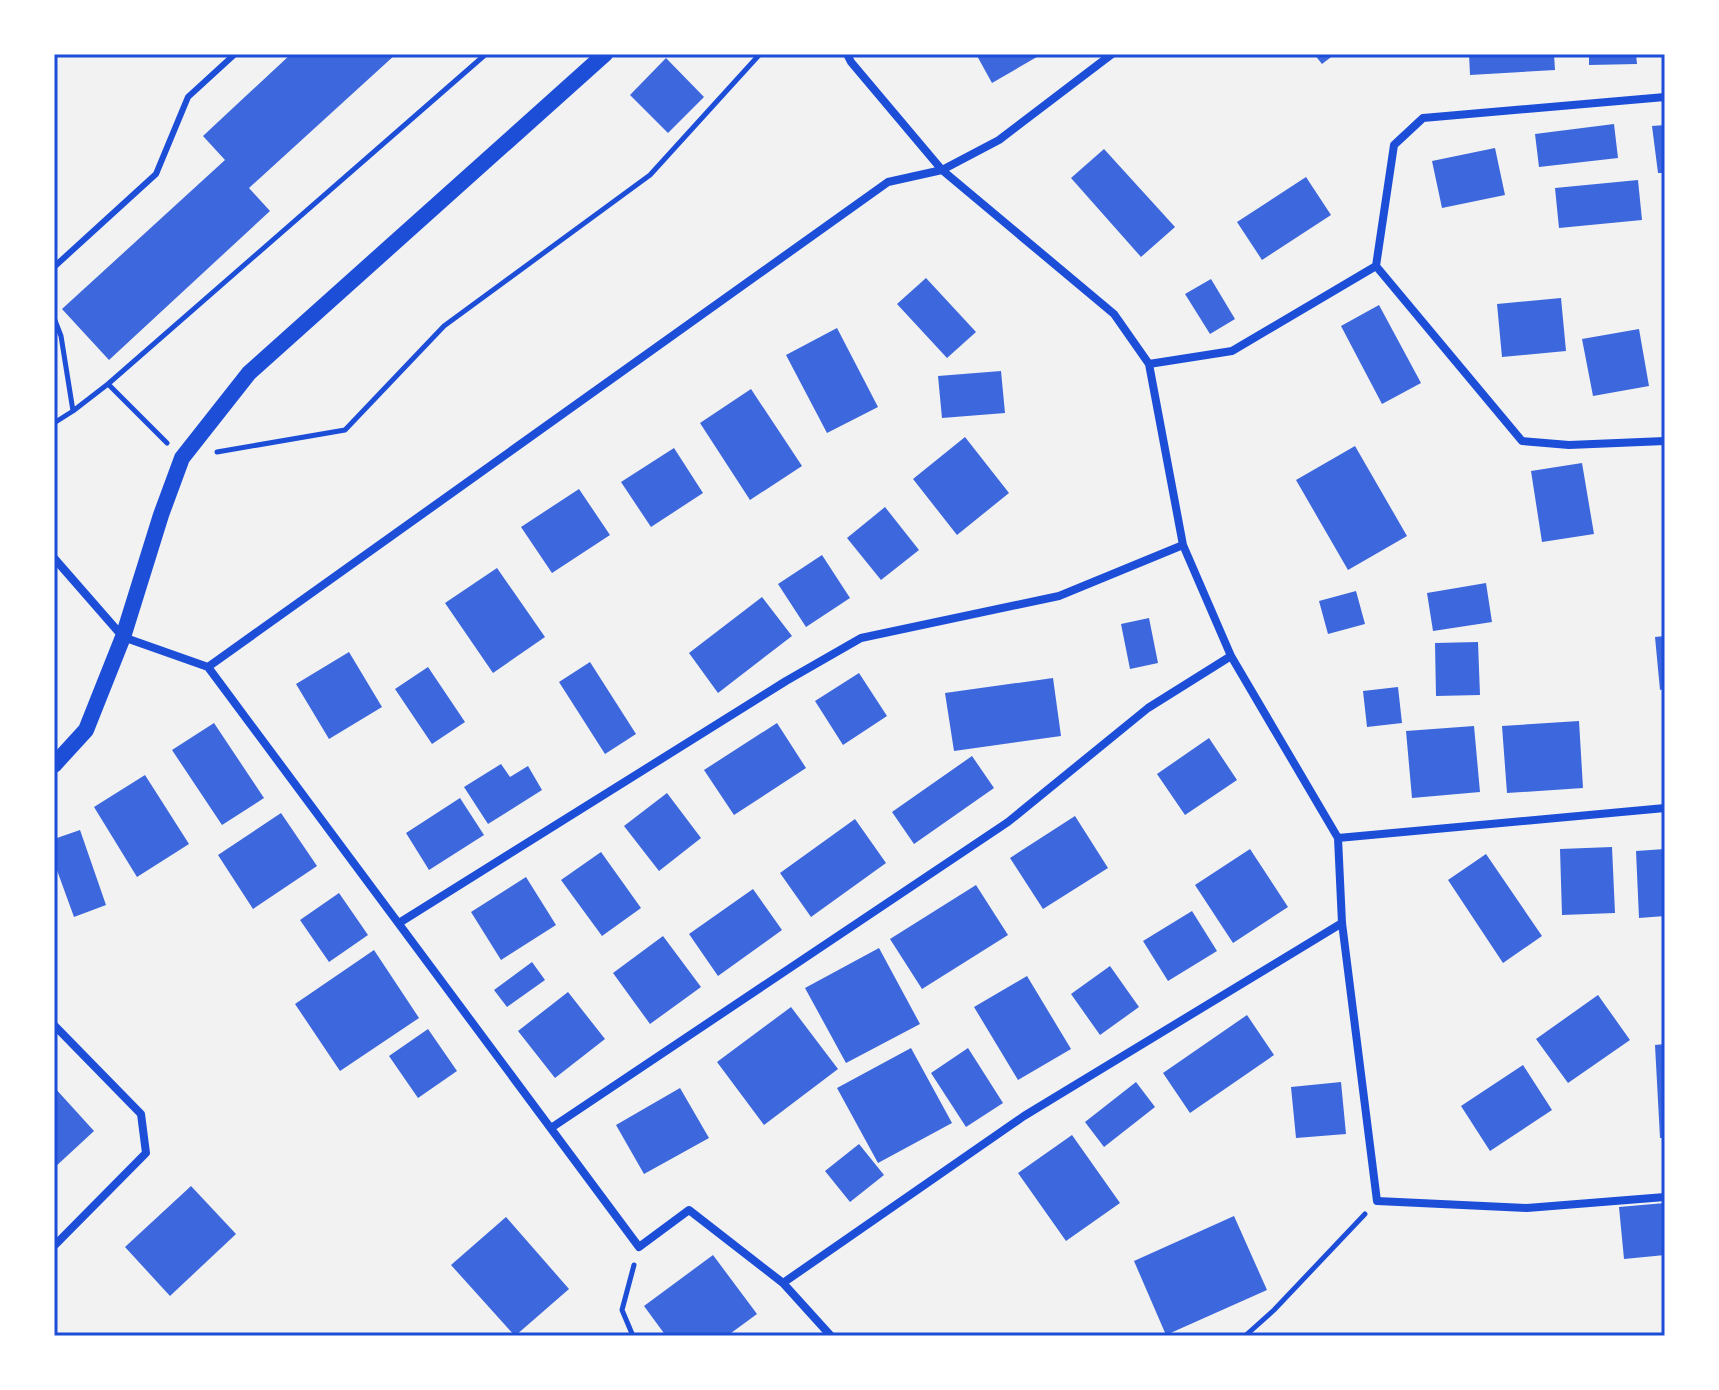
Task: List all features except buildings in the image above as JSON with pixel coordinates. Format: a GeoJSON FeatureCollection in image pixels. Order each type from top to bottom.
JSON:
{"type":"FeatureCollection","features":[{"type":"Feature","properties":{"kind":"main road"},"geometry":{"type":"LineString","coordinates":[[54,765],[86,730],[123,637],[182,458],[249,373],[605,54]]}},
{"type":"Feature","properties":{"kind":"street"},"geometry":{"type":"LineString","coordinates":[[847,54],[942,170],[1114,314],[1149,364],[1183,545],[1231,656],[1338,838],[1342,923],[1377,1201],[1527,1208],[1665,1197]]}},
{"type":"Feature","properties":{"kind":"street"},"geometry":{"type":"LineString","coordinates":[[208,667],[888,182],[942,170],[999,140],[1112,54]]}},
{"type":"Feature","properties":{"kind":"street"},"geometry":{"type":"LineString","coordinates":[[1665,97],[1423,118],[1394,145],[1376,266],[1522,441],[1569,445],[1665,441]]}},
{"type":"Feature","properties":{"kind":"street"},"geometry":{"type":"LineString","coordinates":[[1149,364],[1232,351],[1376,266]]}},
{"type":"Feature","properties":{"kind":"street"},"geometry":{"type":"LineString","coordinates":[[399,923],[773,689],[861,638],[1059,596],[1183,545]]}},
{"type":"Feature","properties":{"kind":"street"},"geometry":{"type":"LineString","coordinates":[[54,558],[123,637],[208,667],[639,1247],[689,1210],[783,1283],[831,1336]]}},
{"type":"Feature","properties":{"kind":"street"},"geometry":{"type":"LineString","coordinates":[[551,1128],[1008,822],[1148,708],[1231,656]]}},
{"type":"Feature","properties":{"kind":"street"},"geometry":{"type":"LineString","coordinates":[[1338,838],[1665,808]]}},
{"type":"Feature","properties":{"kind":"street"},"geometry":{"type":"LineString","coordinates":[[783,1283],[1024,1116],[1342,923]]}},
{"type":"Feature","properties":{"kind":"street"},"geometry":{"type":"LineString","coordinates":[[54,1025],[141,1114],[146,1153],[54,1246]]}},
{"type":"Feature","properties":{"kind":"lane"},"geometry":{"type":"LineString","coordinates":[[54,267],[156,174],[188,97],[235,54]]}},
{"type":"Feature","properties":{"kind":"path"},"geometry":{"type":"LineString","coordinates":[[54,423],[108,384],[486,54]]}},
{"type":"Feature","properties":{"kind":"path"},"geometry":{"type":"LineString","coordinates":[[108,384],[182,458],[345,430],[444,326],[650,175],[760,54]]}},
{"type":"Feature","properties":{"kind":"path"},"geometry":{"type":"LineString","coordinates":[[54,318],[61,336],[73,411]]}},
{"type":"Feature","properties":{"kind":"path"},"geometry":{"type":"LineString","coordinates":[[1245,1336],[1274,1310],[1377,1201]]}},
{"type":"Feature","properties":{"kind":"path"},"geometry":{"type":"LineString","coordinates":[[633,1336],[622,1310],[639,1247]]}}]}
